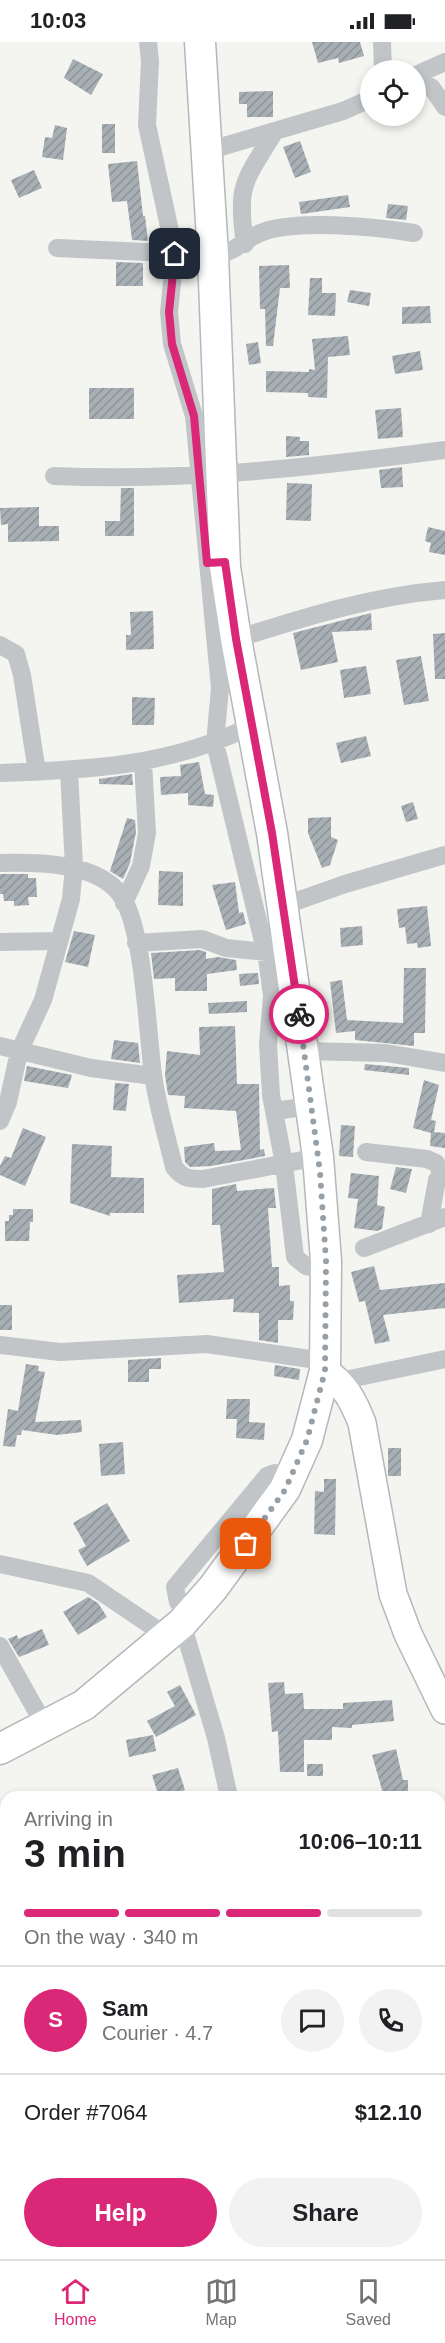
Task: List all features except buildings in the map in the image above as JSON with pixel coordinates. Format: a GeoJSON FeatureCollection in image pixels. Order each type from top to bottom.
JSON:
{"type":"FeatureCollection","features":[{"type":"Feature","properties":{"kind":"main road"},"geometry":{"type":"LineString","coordinates":[[0,1749],[84,1705],[178,1624],[256,1531],[285,1490],[307,1440],[330,1371],[327,1271],[318,1157],[304,1052],[278,953],[283,906],[253,725],[236,639],[216,563],[210,474],[213,255],[200,42]]}},
{"type":"Feature","properties":{"kind":"street"},"geometry":{"type":"LineString","coordinates":[[148,42],[150,61],[147,125],[175,254],[169,312],[171,334],[210,474]]}},
{"type":"Feature","properties":{"kind":"street"},"geometry":{"type":"LineString","coordinates":[[382,42],[383,60]]}},
{"type":"Feature","properties":{"kind":"street"},"geometry":{"type":"LineString","coordinates":[[426,71],[445,62]]}},
{"type":"Feature","properties":{"kind":"street"},"geometry":{"type":"LineString","coordinates":[[426,84],[432,88],[445,107]]}},
{"type":"Feature","properties":{"kind":"street"},"geometry":{"type":"LineString","coordinates":[[207,151],[343,111],[360,103]]}},
{"type":"Feature","properties":{"kind":"street"},"geometry":{"type":"LineString","coordinates":[[245,244],[242,189],[247,174],[275,131]]}},
{"type":"Feature","properties":{"kind":"street"},"geometry":{"type":"LineString","coordinates":[[57,248],[213,255],[229,253],[258,234],[288,226],[360,226],[414,234]]}},
{"type":"Feature","properties":{"kind":"street"},"geometry":{"type":"LineString","coordinates":[[54,476],[113,478],[299,469],[445,450]]}},
{"type":"Feature","properties":{"kind":"street"},"geometry":{"type":"LineString","coordinates":[[216,563],[220,688],[215,743],[278,953],[268,1044],[274,1111],[284,1164],[295,1257],[306,1266],[327,1271]]}},
{"type":"Feature","properties":{"kind":"street"},"geometry":{"type":"LineString","coordinates":[[236,639],[298,619],[383,597],[445,590]]}},
{"type":"Feature","properties":{"kind":"street"},"geometry":{"type":"LineString","coordinates":[[0,645],[16,654],[22,675],[37,772]]}},
{"type":"Feature","properties":{"kind":"street"},"geometry":{"type":"LineString","coordinates":[[0,773],[69,770],[143,762],[188,752],[215,743],[253,725]]}},
{"type":"Feature","properties":{"kind":"street"},"geometry":{"type":"LineString","coordinates":[[124,903],[141,866],[147,832],[143,762]]}},
{"type":"Feature","properties":{"kind":"street"},"geometry":{"type":"LineString","coordinates":[[0,1120],[8,1102],[19,1052],[43,1000],[71,899],[74,867],[69,770]]}},
{"type":"Feature","properties":{"kind":"street"},"geometry":{"type":"LineString","coordinates":[[283,906],[345,884],[445,855]]}},
{"type":"Feature","properties":{"kind":"street"},"geometry":{"type":"LineString","coordinates":[[0,863],[74,867],[110,885],[124,903],[136,943],[153,1076],[174,1167],[180,1175],[189,1179],[203,1179],[318,1157]]}},
{"type":"Feature","properties":{"kind":"street"},"geometry":{"type":"LineString","coordinates":[[136,943],[202,939],[226,948],[278,953]]}},
{"type":"Feature","properties":{"kind":"street"},"geometry":{"type":"LineString","coordinates":[[0,942],[59,941]]}},
{"type":"Feature","properties":{"kind":"street"},"geometry":{"type":"LineString","coordinates":[[0,1046],[92,1068],[153,1076]]}},
{"type":"Feature","properties":{"kind":"street"},"geometry":{"type":"LineString","coordinates":[[304,1052],[386,1053],[445,1063]]}},
{"type":"Feature","properties":{"kind":"street"},"geometry":{"type":"LineString","coordinates":[[274,1111],[311,1106]]}},
{"type":"Feature","properties":{"kind":"street"},"geometry":{"type":"LineString","coordinates":[[364,1248],[437,1221],[437,1180],[443,1174],[436,1163],[427,1159],[366,1152]]}},
{"type":"Feature","properties":{"kind":"street"},"geometry":{"type":"LineString","coordinates":[[0,1345],[60,1352],[207,1344],[330,1371],[445,1359]]}},
{"type":"Feature","properties":{"kind":"street"},"geometry":{"type":"LineString","coordinates":[[330,1371],[352,1397],[362,1423],[393,1594],[408,1634],[445,1710]]}},
{"type":"Feature","properties":{"kind":"street"},"geometry":{"type":"LineString","coordinates":[[0,1564],[88,1583],[178,1624],[216,1738],[228,1791]]}},
{"type":"Feature","properties":{"kind":"street"},"geometry":{"type":"LineString","coordinates":[[0,1646],[45,1726]]}},
{"type":"Feature","properties":{"kind":"way so far"},"geometry":{"type":"LineString","coordinates":[[246,1544],[285,1490],[307,1440],[325,1371],[326,1261],[320,1172],[299,1014]]}},
{"type":"Feature","properties":{"kind":"route"},"geometry":{"type":"LineString","coordinates":[[175,254],[169,312],[172,344],[194,416],[207,563],[225,562],[236,639],[272,833],[299,1014]]}}]}
